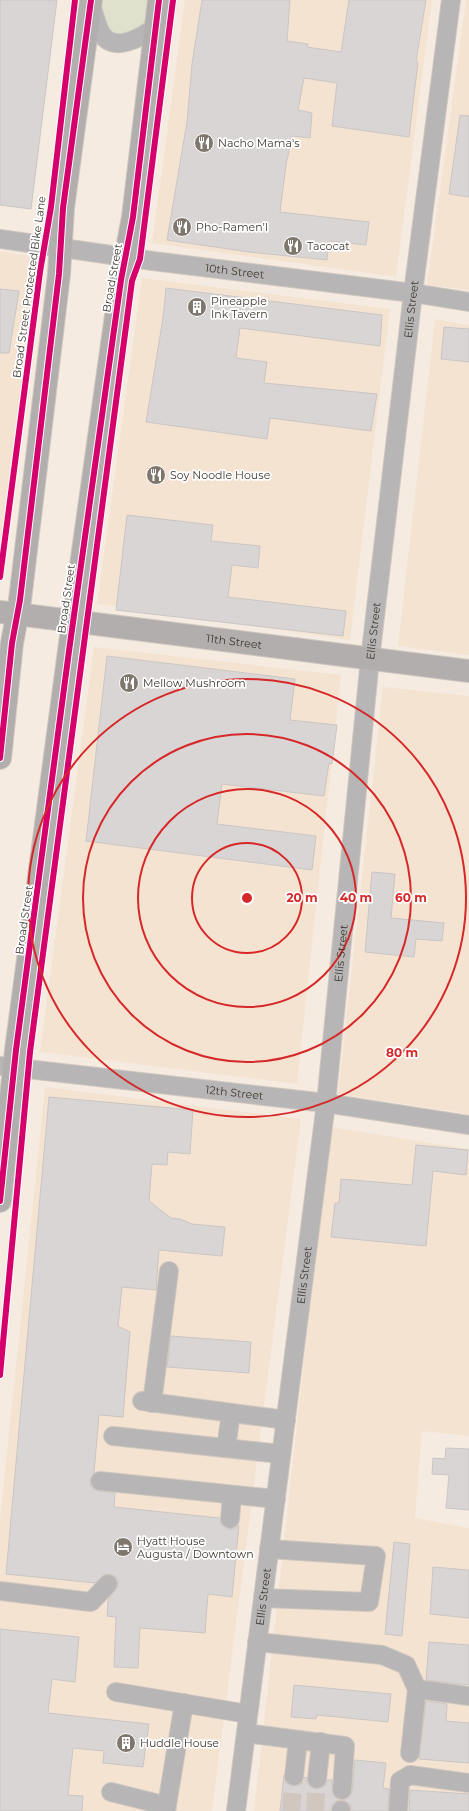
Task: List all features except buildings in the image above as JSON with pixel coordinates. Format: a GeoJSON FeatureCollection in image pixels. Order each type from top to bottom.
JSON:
{"type":"FeatureCollection","features":[{"type":"Feature","properties":{"kind":"main road","name":"Broad Street"},"geometry":{"type":"LineString","coordinates":[[0,1201],[7,1067],[74,621],[121,280],[133,217],[159,0]]}},
{"type":"Feature","properties":{"kind":"main road"},"geometry":{"type":"LineString","coordinates":[[0,758],[9,613],[61,247],[66,186],[91,2]]}},
{"type":"Feature","properties":{"kind":"main road","name":"11th Street"},"geometry":{"type":"LineString","coordinates":[[9,613],[469,671]]}},
{"type":"Feature","properties":{"kind":"street","name":"Ellis Street"},"geometry":{"type":"LineString","coordinates":[[236,1811],[326,1102],[370,659],[413,293],[451,0]]}},
{"type":"Feature","properties":{"kind":"street"},"geometry":{"type":"LineString","coordinates":[[91,2],[100,32],[105,38],[113,42],[131,42],[144,36],[155,28]]}},
{"type":"Feature","properties":{"kind":"street","name":"10th Street"},"geometry":{"type":"LineString","coordinates":[[0,239],[126,257],[413,293],[469,302]]}},
{"type":"Feature","properties":{"kind":"street","name":"12th Street"},"geometry":{"type":"LineString","coordinates":[[7,1067],[326,1102],[469,1125]]}},
{"type":"Feature","properties":{"kind":"street"},"geometry":{"type":"LineString","coordinates":[[169,1271],[147,1402],[286,1420]]}},
{"type":"Feature","properties":{"kind":"street"},"geometry":{"type":"LineString","coordinates":[[226,1448],[231,1413]]}},
{"type":"Feature","properties":{"kind":"street"},"geometry":{"type":"LineString","coordinates":[[113,1436],[281,1454]]}},
{"type":"Feature","properties":{"kind":"street"},"geometry":{"type":"LineString","coordinates":[[100,1481],[276,1499]]}},
{"type":"Feature","properties":{"kind":"street"},"geometry":{"type":"LineString","coordinates":[[230,1519],[232,1495]]}},
{"type":"Feature","properties":{"kind":"street"},"geometry":{"type":"LineString","coordinates":[[263,1598],[369,1602],[376,1556],[269,1549]]}},
{"type":"Feature","properties":{"kind":"street"},"geometry":{"type":"LineString","coordinates":[[0,1591],[91,1602],[108,1584]]}},
{"type":"Feature","properties":{"kind":"street"},"geometry":{"type":"LineString","coordinates":[[257,1642],[382,1655],[406,1665],[417,1689],[410,1753]]}},
{"type":"Feature","properties":{"kind":"street"},"geometry":{"type":"LineString","coordinates":[[417,1689],[469,1696]]}},
{"type":"Feature","properties":{"kind":"street"},"geometry":{"type":"LineString","coordinates":[[116,1692],[248,1714]]}},
{"type":"Feature","properties":{"kind":"street"},"geometry":{"type":"LineString","coordinates":[[111,1792],[166,1809],[184,1703]]}},
{"type":"Feature","properties":{"kind":"street"},"geometry":{"type":"LineString","coordinates":[[246,1733],[345,1746],[342,1790]]}},
{"type":"Feature","properties":{"kind":"street"},"geometry":{"type":"LineString","coordinates":[[294,1776],[298,1740]]}},
{"type":"Feature","properties":{"kind":"street"},"geometry":{"type":"LineString","coordinates":[[317,1779],[321,1742]]}},
{"type":"Feature","properties":{"kind":"street"},"geometry":{"type":"LineString","coordinates":[[398,1811],[400,1781],[410,1775],[469,1783]]}},
{"type":"Feature","properties":{"kind":"shaded area"},"geometry":{"type":"Polygon","coordinates":[[[185,0],[432,0],[396,277],[152,243],[185,0]]]}},
{"type":"Feature","properties":{"kind":"shaded area"},"geometry":{"type":"Polygon","coordinates":[[[466,0],[469,0],[469,290],[427,285],[466,0]]]}},
{"type":"Feature","properties":{"kind":"shaded area"},"geometry":{"type":"Polygon","coordinates":[[[0,251],[42,258],[0,566],[0,251]]]}},
{"type":"Feature","properties":{"kind":"shaded area"},"geometry":{"type":"Polygon","coordinates":[[[142,278],[390,309],[350,640],[97,604],[142,278]]]}},
{"type":"Feature","properties":{"kind":"shaded area"},"geometry":{"type":"Polygon","coordinates":[[[435,319],[469,325],[469,655],[398,646],[435,319]]]}},
{"type":"Feature","properties":{"kind":"shaded area"},"geometry":{"type":"Polygon","coordinates":[[[94,647],[341,675],[297,1084],[40,1052],[94,647]]]}},
{"type":"Feature","properties":{"kind":"shaded area"},"geometry":{"type":"Polygon","coordinates":[[[383,687],[469,696],[469,1114],[338,1094],[383,687]]]}},
{"type":"Feature","properties":{"kind":"shaded area"},"geometry":{"type":"Polygon","coordinates":[[[45,1087],[301,1119],[212,1811],[0,1811],[0,1519],[45,1087]]]}},
{"type":"Feature","properties":{"kind":"shaded area"},"geometry":{"type":"Polygon","coordinates":[[[330,1127],[469,1149],[469,1436],[422,1431],[415,1518],[469,1528],[469,1811],[254,1811],[330,1127]]]}},
{"type":"Feature","properties":{"kind":"green space"},"geometry":{"type":"Polygon","coordinates":[[[102,0],[149,0],[148,13],[145,22],[136,30],[122,34],[111,31],[102,14],[102,0]]]}},
{"type":"Feature","properties":{"kind":"tunnel"},"geometry":{"type":"LineString","coordinates":[[291,1811],[294,1776]]}},
{"type":"Feature","properties":{"kind":"tunnel"},"geometry":{"type":"LineString","coordinates":[[315,1811],[317,1779]]}},
{"type":"Feature","properties":{"kind":"cycle path","name":"Broad Street Protected Bike Lane"},"geometry":{"type":"LineString","coordinates":[[0,577],[40,272],[51,207],[75,0]]}},
{"type":"Feature","properties":{"kind":"cycle path"},"geometry":{"type":"LineString","coordinates":[[0,758],[12,643],[20,600],[59,274],[63,208],[91,0]]}},
{"type":"Feature","properties":{"kind":"cycle path"},"geometry":{"type":"LineString","coordinates":[[0,1201],[16,1050],[69,651],[121,280],[133,217],[159,0]]}},
{"type":"Feature","properties":{"kind":"cycle path"},"geometry":{"type":"LineString","coordinates":[[0,1375],[30,1052],[132,281],[140,259],[173,0]]}},
{"type":"Feature","properties":{"kind":"place","name":"Nacho Mama's"},"geometry":{"type":"Point","coordinates":[204,143]}},
{"type":"Feature","properties":{"kind":"place","name":"Pho-Ramen’l"},"geometry":{"type":"Point","coordinates":[182,227]}},
{"type":"Feature","properties":{"kind":"place","name":"Tacocat"},"geometry":{"type":"Point","coordinates":[293,246]}},
{"type":"Feature","properties":{"kind":"place","name":"Pineapple Ink Tavern"},"geometry":{"type":"Point","coordinates":[197,307]}},
{"type":"Feature","properties":{"kind":"place","name":"Soy Noodle House"},"geometry":{"type":"Point","coordinates":[156,475]}},
{"type":"Feature","properties":{"kind":"place","name":"Mellow Mushroom"},"geometry":{"type":"Point","coordinates":[129,683]}},
{"type":"Feature","properties":{"kind":"place","name":"Hyatt House Augusta / Downtown"},"geometry":{"type":"Point","coordinates":[123,1547]}},
{"type":"Feature","properties":{"kind":"place","name":"Huddle House"},"geometry":{"type":"Point","coordinates":[126,1743]}}]}
